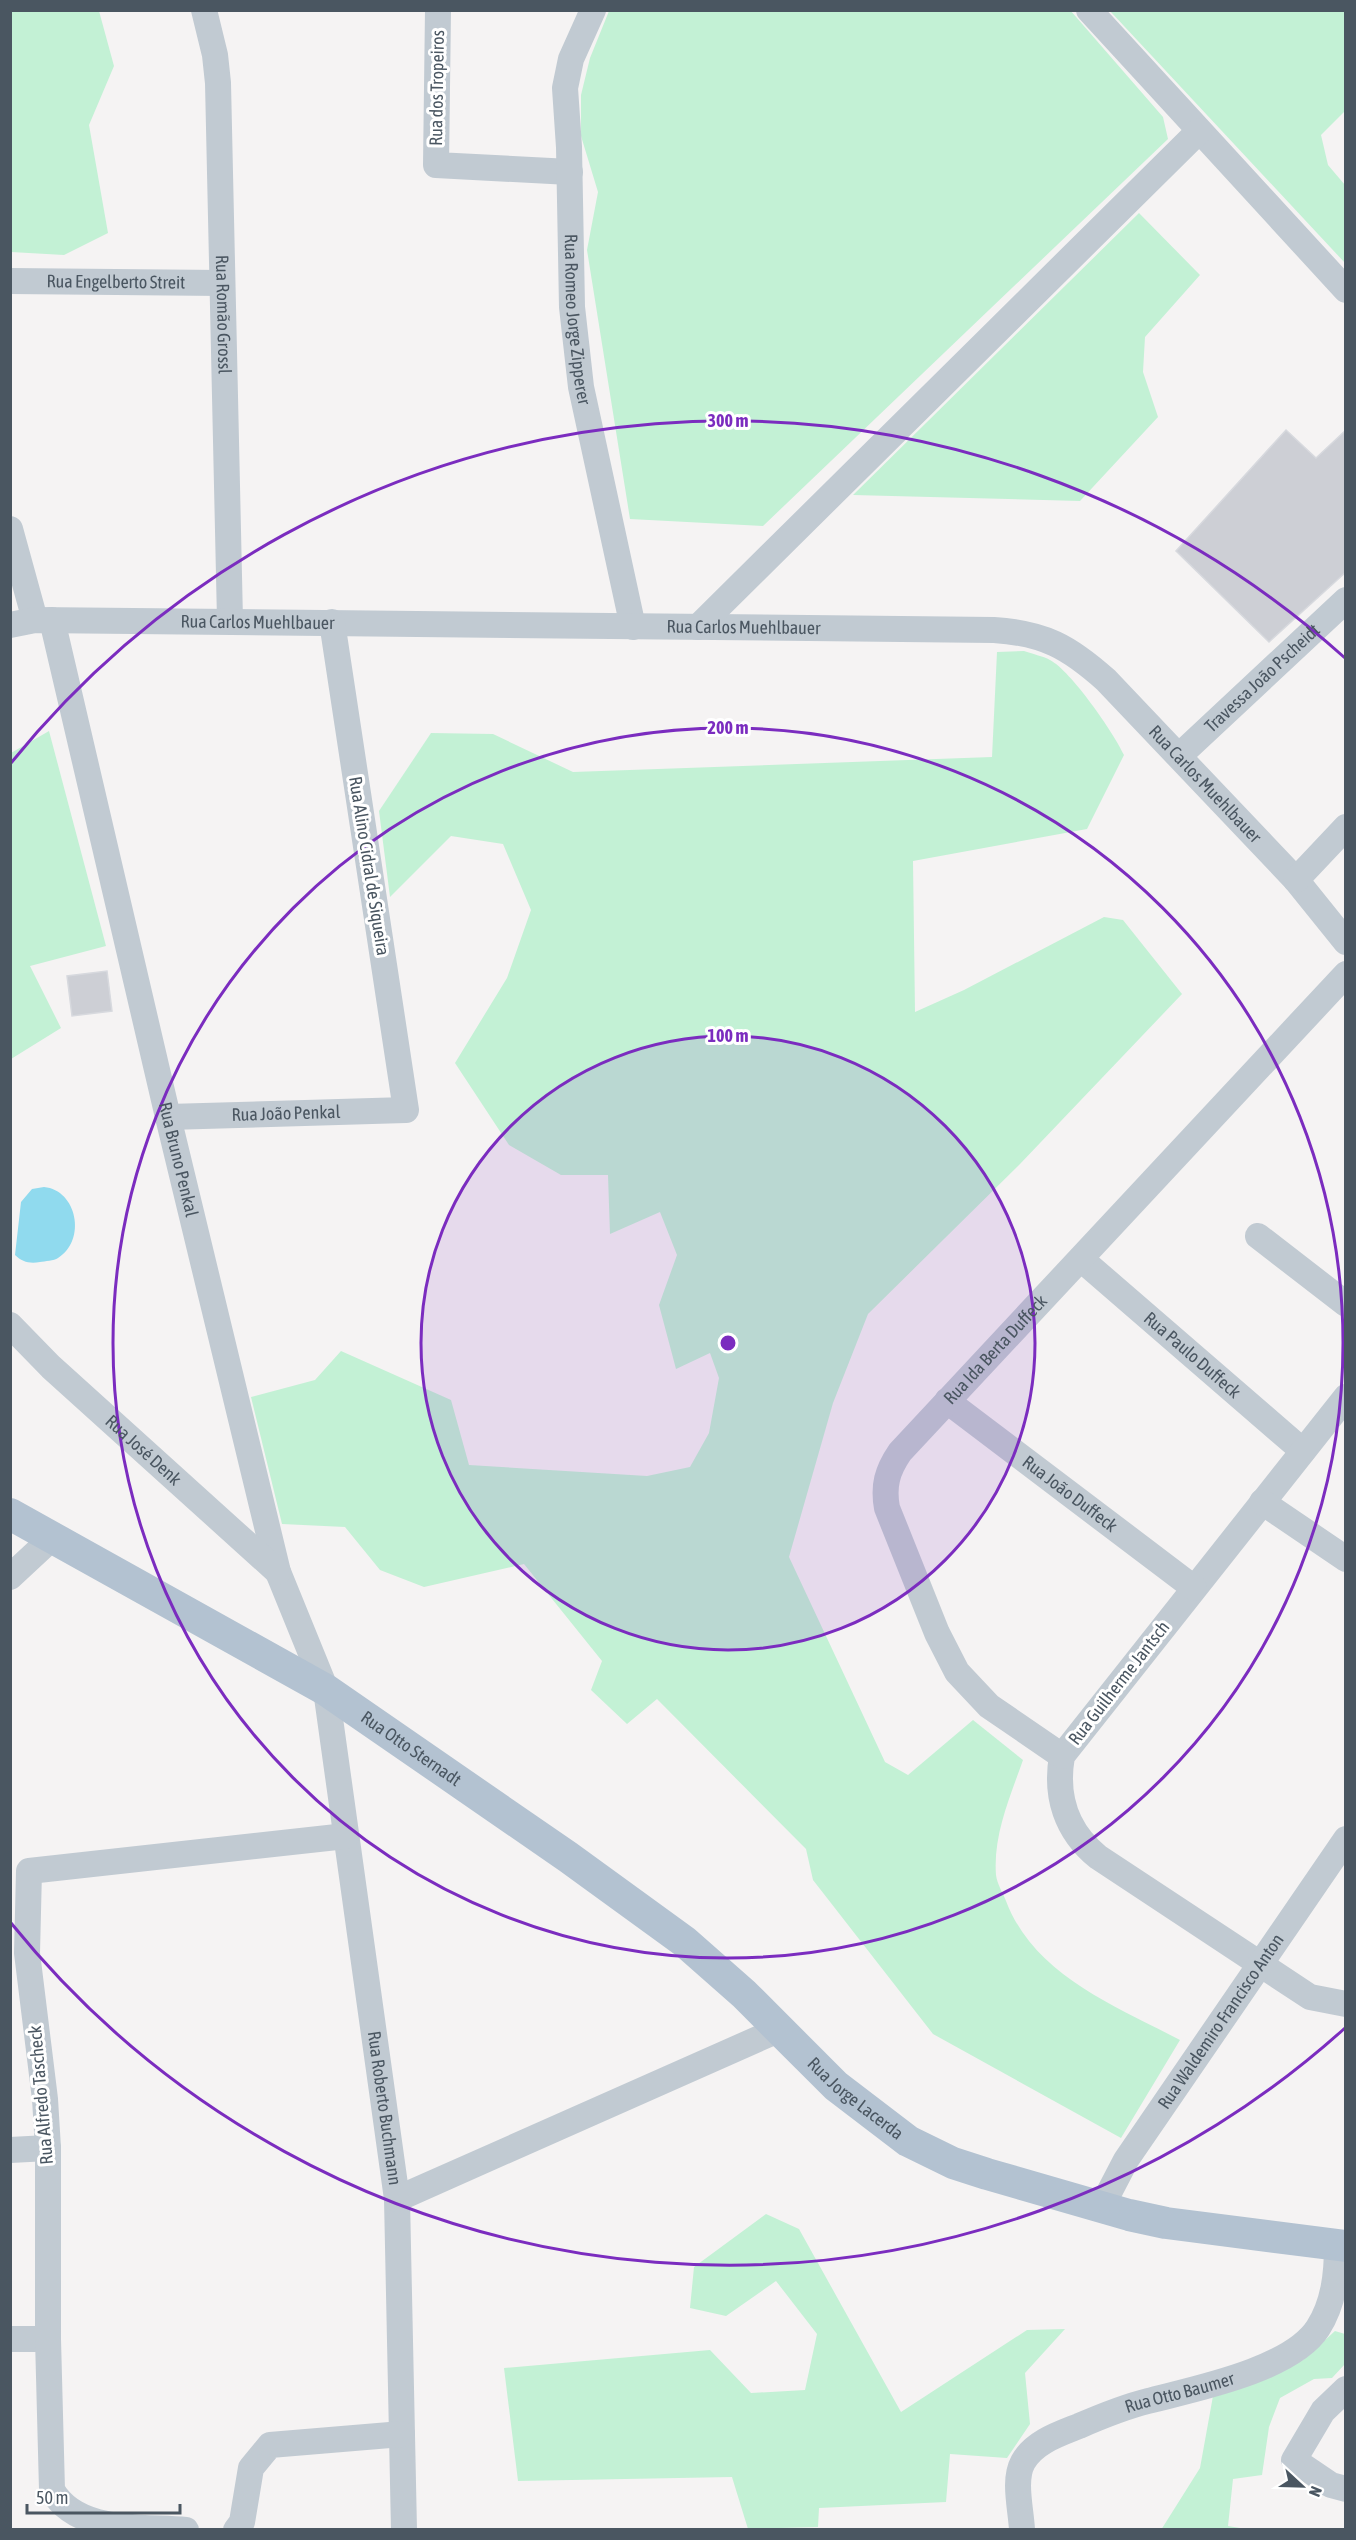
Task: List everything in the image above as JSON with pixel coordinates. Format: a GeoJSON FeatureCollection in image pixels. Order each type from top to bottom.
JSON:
{"type":"FeatureCollection","features":[{"type":"Feature","properties":{"kind":"main road","name":"Rua Otto Sternadt"},"geometry":{"type":"LineString","coordinates":[[10,1514],[326,1690],[639,1908],[716,1968],[778,2030]]}},
{"type":"Feature","properties":{"kind":"main road","name":"Rua Jorge Lacerda"},"geometry":{"type":"LineString","coordinates":[[778,2030],[836,2086],[908,2141],[954,2163],[1101,2208],[1166,2223],[1341,2246]]}},
{"type":"Feature","properties":{"kind":"street","name":"Rua Romão Grossl"},"geometry":{"type":"LineString","coordinates":[[204,10],[215,55],[218,83],[230,620]]}},
{"type":"Feature","properties":{"kind":"street","name":"Rua dos Tropeiros"},"geometry":{"type":"LineString","coordinates":[[438,10],[436,165],[570,172]]}},
{"type":"Feature","properties":{"kind":"street","name":"Rua Romeo Jorge Zipperer"},"geometry":{"type":"LineString","coordinates":[[592,10],[567,74],[565,88],[575,347],[633,627]]}},
{"type":"Feature","properties":{"kind":"street"},"geometry":{"type":"LineString","coordinates":[[1089,10],[1346,290]]}},
{"type":"Feature","properties":{"kind":"street"},"geometry":{"type":"LineString","coordinates":[[698,627],[1199,131]]}},
{"type":"Feature","properties":{"kind":"street","name":"Rua Engelberto Streit"},"geometry":{"type":"LineString","coordinates":[[10,281],[222,283]]}},
{"type":"Feature","properties":{"kind":"street","name":"Rua Bruno Penkal"},"geometry":{"type":"LineString","coordinates":[[10,529],[44,620],[278,1572],[326,1690]]}},
{"type":"Feature","properties":{"kind":"street","name":"Travessa João Pscheidt"},"geometry":{"type":"LineString","coordinates":[[1179,756],[1346,600]]}},
{"type":"Feature","properties":{"kind":"street","name":"Rua Carlos Muehlbauer"},"geometry":{"type":"LineString","coordinates":[[10,624],[44,620],[230,620],[994,630],[1036,636],[1057,643],[1076,654],[1106,680],[1296,880],[1346,942]]}},
{"type":"Feature","properties":{"kind":"street","name":"Rua Alino Cidral de Siqueira"},"geometry":{"type":"LineString","coordinates":[[332,622],[406,1110]]}},
{"type":"Feature","properties":{"kind":"street"},"geometry":{"type":"LineString","coordinates":[[1296,880],[1346,827]]}},
{"type":"Feature","properties":{"kind":"street","name":"Rua Ida Berta Duffeck"},"geometry":{"type":"LineString","coordinates":[[1062,1756],[989,1706],[957,1672],[937,1633],[887,1509],[884,1492],[887,1476],[893,1462],[947,1401],[1346,974]]}},
{"type":"Feature","properties":{"kind":"street","name":"Rua João Penkal"},"geometry":{"type":"LineString","coordinates":[[168,1117],[406,1110]]}},
{"type":"Feature","properties":{"kind":"street"},"geometry":{"type":"LineString","coordinates":[[1258,1236],[1346,1304]]}},
{"type":"Feature","properties":{"kind":"street","name":"Rua Paulo Duffeck"},"geometry":{"type":"LineString","coordinates":[[1080,1259],[1303,1450]]}},
{"type":"Feature","properties":{"kind":"street","name":"Rua José Denk"},"geometry":{"type":"LineString","coordinates":[[10,1325],[51,1367],[278,1572]]}},
{"type":"Feature","properties":{"kind":"street","name":"Rua Guilherme Jantsch"},"geometry":{"type":"LineString","coordinates":[[1346,1397],[1062,1756],[1059,1775],[1061,1798],[1072,1830],[1083,1845],[1310,1997],[1346,2004]]}},
{"type":"Feature","properties":{"kind":"street","name":"Rua João Duffeck"},"geometry":{"type":"LineString","coordinates":[[947,1401],[1194,1588]]}},
{"type":"Feature","properties":{"kind":"street"},"geometry":{"type":"LineString","coordinates":[[1262,1502],[1346,1559]]}},
{"type":"Feature","properties":{"kind":"street"},"geometry":{"type":"LineString","coordinates":[[10,1577],[53,1537]]}},
{"type":"Feature","properties":{"kind":"street","name":"Rua Roberto Buchmann"},"geometry":{"type":"LineString","coordinates":[[326,1690],[397,2199],[404,2529]]}},
{"type":"Feature","properties":{"kind":"street","name":"Rua Alfredo Tascheck"},"geometry":{"type":"LineString","coordinates":[[186,2529],[101,2523],[81,2518],[60,2504],[52,2490],[48,2339],[48,2148],[45,2099],[19,1956],[30,1871],[346,1836]]}},
{"type":"Feature","properties":{"kind":"street","name":"Rua Waldemiro Francisco Anton"},"geometry":{"type":"LineString","coordinates":[[1101,2208],[1126,2160],[1346,1839]]}},
{"type":"Feature","properties":{"kind":"street"},"geometry":{"type":"LineString","coordinates":[[397,2199],[778,2030]]}},
{"type":"Feature","properties":{"kind":"street"},"geometry":{"type":"LineString","coordinates":[[10,2150],[48,2148]]}},
{"type":"Feature","properties":{"kind":"street","name":"Rua Otto Baumer"},"geometry":{"type":"LineString","coordinates":[[1022,2529],[1018,2474],[1033,2447],[1117,2410],[1224,2381],[1290,2353],[1307,2341],[1318,2328],[1327,2310],[1337,2275],[1341,2246]]}},
{"type":"Feature","properties":{"kind":"street"},"geometry":{"type":"LineString","coordinates":[[10,2339],[48,2339]]}},
{"type":"Feature","properties":{"kind":"street"},"geometry":{"type":"LineString","coordinates":[[1346,2390],[1323,2411],[1294,2460],[1331,2485],[1346,2489]]}},
{"type":"Feature","properties":{"kind":"street"},"geometry":{"type":"LineString","coordinates":[[236,2529],[242,2522],[251,2468],[270,2445],[402,2434]]}},
{"type":"Feature","properties":{"kind":"green space"},"geometry":{"type":"Polygon","coordinates":[[[1070,10],[1163,117],[1168,139],[763,526],[630,519],[587,250],[598,192],[581,136],[581,95],[590,58],[609,11],[1070,10]]]}},
{"type":"Feature","properties":{"kind":"green space"},"geometry":{"type":"Polygon","coordinates":[[[10,11],[99,11],[114,66],[89,125],[108,233],[64,255],[11,252],[10,11]]]}},
{"type":"Feature","properties":{"kind":"green space"},"geometry":{"type":"Polygon","coordinates":[[[1110,11],[1345,11],[1345,111],[1321,135],[1328,165],[1345,185],[1345,263],[1110,11]]]}},
{"type":"Feature","properties":{"kind":"green space"},"geometry":{"type":"Polygon","coordinates":[[[1139,213],[1200,275],[1145,337],[1143,372],[1158,417],[1080,501],[853,495],[1139,213]]]}},
{"type":"Feature","properties":{"kind":"green space"},"geometry":{"type":"Polygon","coordinates":[[[1024,651],[1050,660],[1069,676],[1102,718],[1124,755],[1087,829],[913,861],[915,1012],[964,990],[1104,917],[1123,920],[1182,994],[1020,1164],[868,1314],[833,1403],[789,1557],[885,1762],[908,1775],[973,1720],[1023,1760],[1004,1816],[996,1860],[998,1882],[1019,1927],[1056,1969],[1104,2001],[1180,2040],[1121,2138],[933,2034],[813,1880],[806,1849],[657,1699],[627,1724],[591,1690],[602,1661],[524,1564],[424,1587],[380,1570],[345,1527],[282,1524],[251,1397],[315,1380],[341,1351],[451,1400],[469,1465],[647,1476],[690,1467],[709,1433],[719,1378],[710,1353],[676,1369],[659,1305],[677,1255],[660,1212],[610,1234],[608,1175],[561,1175],[509,1145],[455,1063],[507,978],[531,910],[503,844],[451,836],[390,897],[379,811],[431,733],[493,734],[573,772],[992,757],[997,652],[1024,651]]]}},
{"type":"Feature","properties":{"kind":"green space"},"geometry":{"type":"Polygon","coordinates":[[[49,731],[106,946],[30,966],[61,1028],[11,1059],[11,753],[49,731]]]}},
{"type":"Feature","properties":{"kind":"green space"},"geometry":{"type":"Polygon","coordinates":[[[766,2214],[799,2229],[901,2412],[1027,2330],[1065,2329],[1025,2373],[1030,2424],[1007,2458],[950,2454],[946,2502],[819,2508],[818,2527],[748,2529],[732,2477],[518,2481],[504,2368],[710,2350],[751,2393],[805,2390],[817,2334],[776,2281],[726,2316],[690,2308],[694,2267],[766,2214]]]}},
{"type":"Feature","properties":{"kind":"green space"},"geometry":{"type":"Polygon","coordinates":[[[1335,2331],[1345,2334],[1345,2364],[1332,2378],[1314,2379],[1280,2398],[1269,2427],[1262,2475],[1233,2479],[1228,2526],[1246,2529],[1161,2530],[1200,2468],[1213,2396],[1303,2360],[1335,2331]]]}},
{"type":"Feature","properties":{"kind":"water"},"geometry":{"type":"Polygon","coordinates":[[[44,1187],[55,1190],[71,1206],[75,1228],[73,1240],[67,1250],[56,1259],[36,1263],[26,1262],[15,1255],[21,1202],[32,1189],[44,1187]]]}},
{"type":"Feature","properties":{"kind":"building"},"geometry":{"type":"Polygon","coordinates":[[[1286,430],[1316,458],[1346,430],[1346,572],[1269,642],[1176,551],[1286,430]]]}},
{"type":"Feature","properties":{"kind":"building"},"geometry":{"type":"Polygon","coordinates":[[[107,971],[112,1011],[72,1016],[67,976],[107,971]]]}}]}
